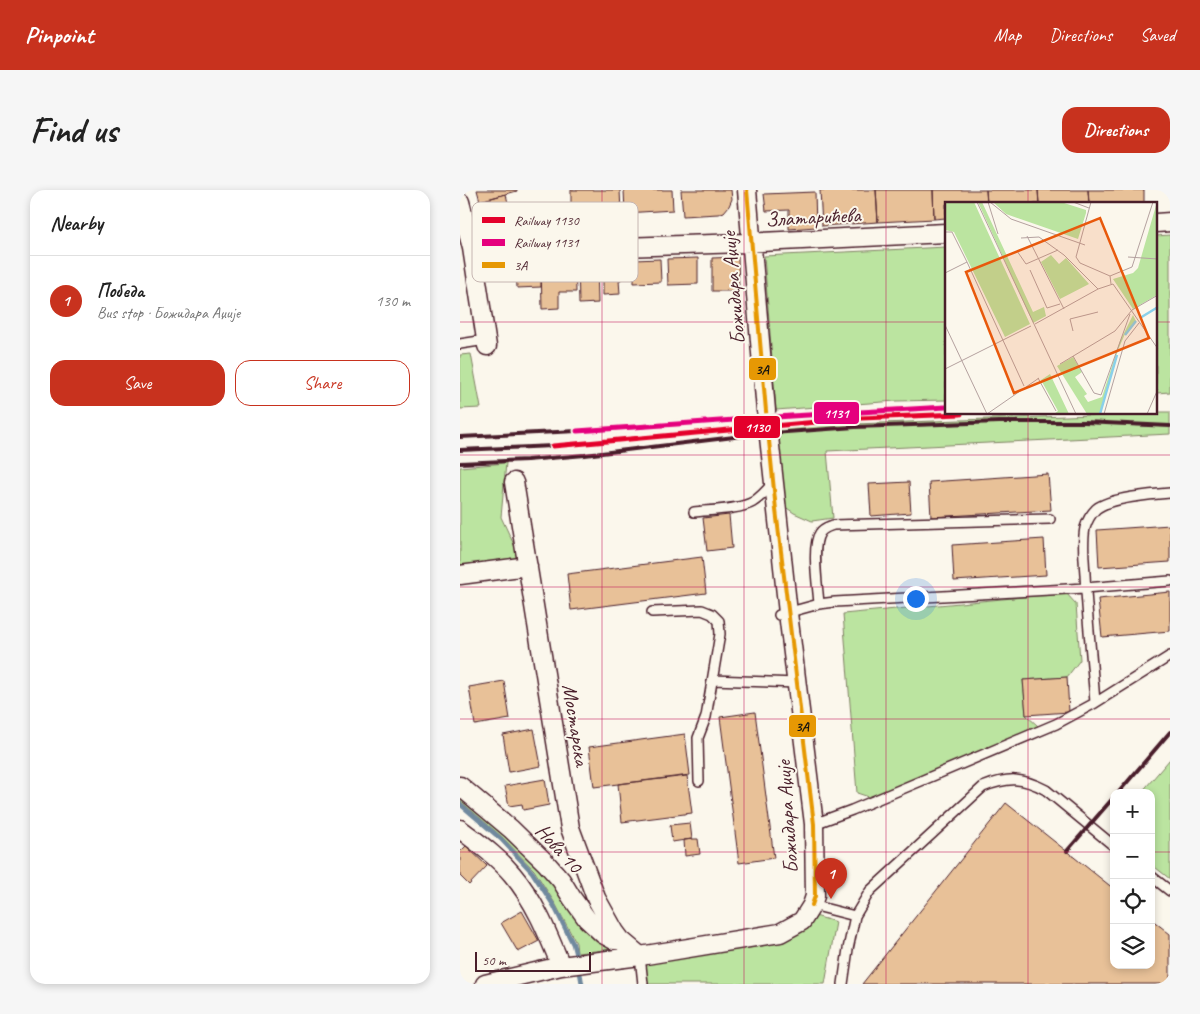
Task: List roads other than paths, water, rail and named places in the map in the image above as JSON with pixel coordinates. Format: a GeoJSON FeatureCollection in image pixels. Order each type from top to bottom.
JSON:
{"type":"FeatureCollection","features":[{"type":"Feature","properties":{"kind":"street","name":"Божидара Аџије"},"geometry":{"type":"LineString","coordinates":[[747,190],[766,411]]}},
{"type":"Feature","properties":{"kind":"street"},"geometry":{"type":"LineString","coordinates":[[460,202],[472,248]]}},
{"type":"Feature","properties":{"kind":"street","name":"Златарићева"},"geometry":{"type":"LineString","coordinates":[[638,247],[945,233]]}},
{"type":"Feature","properties":{"kind":"street"},"geometry":{"type":"LineString","coordinates":[[478,282],[487,343]]}},
{"type":"Feature","properties":{"kind":"street","name":"Божидара Аџије"},"geometry":{"type":"LineString","coordinates":[[768,436],[783,614],[796,684],[814,824],[815,896],[812,905]]}},
{"type":"Feature","properties":{"kind":"street","name":"Мостарска"},"geometry":{"type":"LineString","coordinates":[[514,482],[570,828],[596,898],[621,940],[640,956]]}},
{"type":"Feature","properties":{"kind":"street"},"geometry":{"type":"LineString","coordinates":[[460,575],[528,566]]}},
{"type":"Feature","properties":{"kind":"street","name":"Нова 10"},"geometry":{"type":"LineString","coordinates":[[460,786],[504,823],[546,863],[561,880],[587,919],[603,934],[614,940],[621,940]]}},
{"type":"Feature","properties":{"kind":"street"},"geometry":{"type":"LineString","coordinates":[[460,829],[495,856],[517,881],[544,924],[563,965]]}},
{"type":"Feature","properties":{"kind":"street"},"geometry":{"type":"LineString","coordinates":[[484,984],[563,965],[640,956],[780,933],[802,921],[812,905]]}},
{"type":"Feature","properties":{"kind":"lane"},"geometry":{"type":"LineString","coordinates":[[460,344],[487,343]]}},
{"type":"Feature","properties":{"kind":"lane"},"geometry":{"type":"LineString","coordinates":[[694,512],[750,504],[773,483]]}},
{"type":"Feature","properties":{"kind":"lane"},"geometry":{"type":"LineString","coordinates":[[1095,703],[1086,588],[1085,528],[1090,516],[1098,508],[1110,503],[1146,494],[1170,493]]}},
{"type":"Feature","properties":{"kind":"lane"},"geometry":{"type":"LineString","coordinates":[[819,604],[816,540],[819,533],[833,525],[1050,519]]}},
{"type":"Feature","properties":{"kind":"lane"},"geometry":{"type":"LineString","coordinates":[[783,614],[819,604],[835,602],[1086,588],[1170,581]]}},
{"type":"Feature","properties":{"kind":"lane"},"geometry":{"type":"LineString","coordinates":[[652,612],[702,610],[712,614],[718,622],[720,634],[706,717],[698,738],[699,781]]}},
{"type":"Feature","properties":{"kind":"lane"},"geometry":{"type":"LineString","coordinates":[[814,824],[852,810],[1056,724],[1095,703],[1170,656]]}},
{"type":"Feature","properties":{"kind":"lane"},"geometry":{"type":"LineString","coordinates":[[712,680],[796,684]]}},
{"type":"Feature","properties":{"kind":"lane"},"geometry":{"type":"LineString","coordinates":[[843,984],[855,916],[870,891],[984,787],[1009,779],[1024,780],[1035,784],[1046,790],[1110,843]]}},
{"type":"Feature","properties":{"kind":"lane"},"geometry":{"type":"LineString","coordinates":[[1155,879],[1170,891]]}},
{"type":"Feature","properties":{"kind":"lane"},"geometry":{"type":"LineString","coordinates":[[812,905],[855,916]]}},
{"type":"Feature","properties":{"kind":"lane"},"geometry":{"type":"LineString","coordinates":[[640,956],[643,984]]}},
{"type":"Feature","properties":{"kind":"waterway"},"geometry":{"type":"LineString","coordinates":[[460,804],[501,839],[532,872],[554,906],[573,944],[577,960]]}},
{"type":"Feature","properties":{"kind":"waterway"},"geometry":{"type":"LineString","coordinates":[[579,967],[582,984]]}},
{"type":"Feature","properties":{"kind":"tunnel"},"geometry":{"type":"LineString","coordinates":[[766,411],[769,437]]}},
{"type":"Feature","properties":{"kind":"railway"},"geometry":{"type":"LineString","coordinates":[[460,463],[585,455],[759,434],[855,427],[999,422],[1084,422],[1170,426]]}},
{"type":"Feature","properties":{"kind":"railway"},"geometry":{"type":"LineString","coordinates":[[460,437],[577,431]]}},
{"type":"Feature","properties":{"kind":"railway"},"geometry":{"type":"LineString","coordinates":[[460,450],[553,446]]}},
{"type":"Feature","properties":{"kind":"railway"},"geometry":{"type":"LineString","coordinates":[[1121,789],[1170,732]]}},
{"type":"Feature","properties":{"kind":"railway"},"geometry":{"type":"LineString","coordinates":[[1067,851],[1110,802]]}},
{"type":"Feature","properties":{"kind":"rail line","name":"1131"},"geometry":{"type":"LineString","coordinates":[[577,431],[945,407]]}},
{"type":"Feature","properties":{"kind":"rail line","name":"1130"},"geometry":{"type":"LineString","coordinates":[[553,446],[861,418],[945,415]]}},
{"type":"Feature","properties":{"kind":"place","name":"Победа"},"geometry":{"type":"Point","coordinates":[831,899]}}]}
